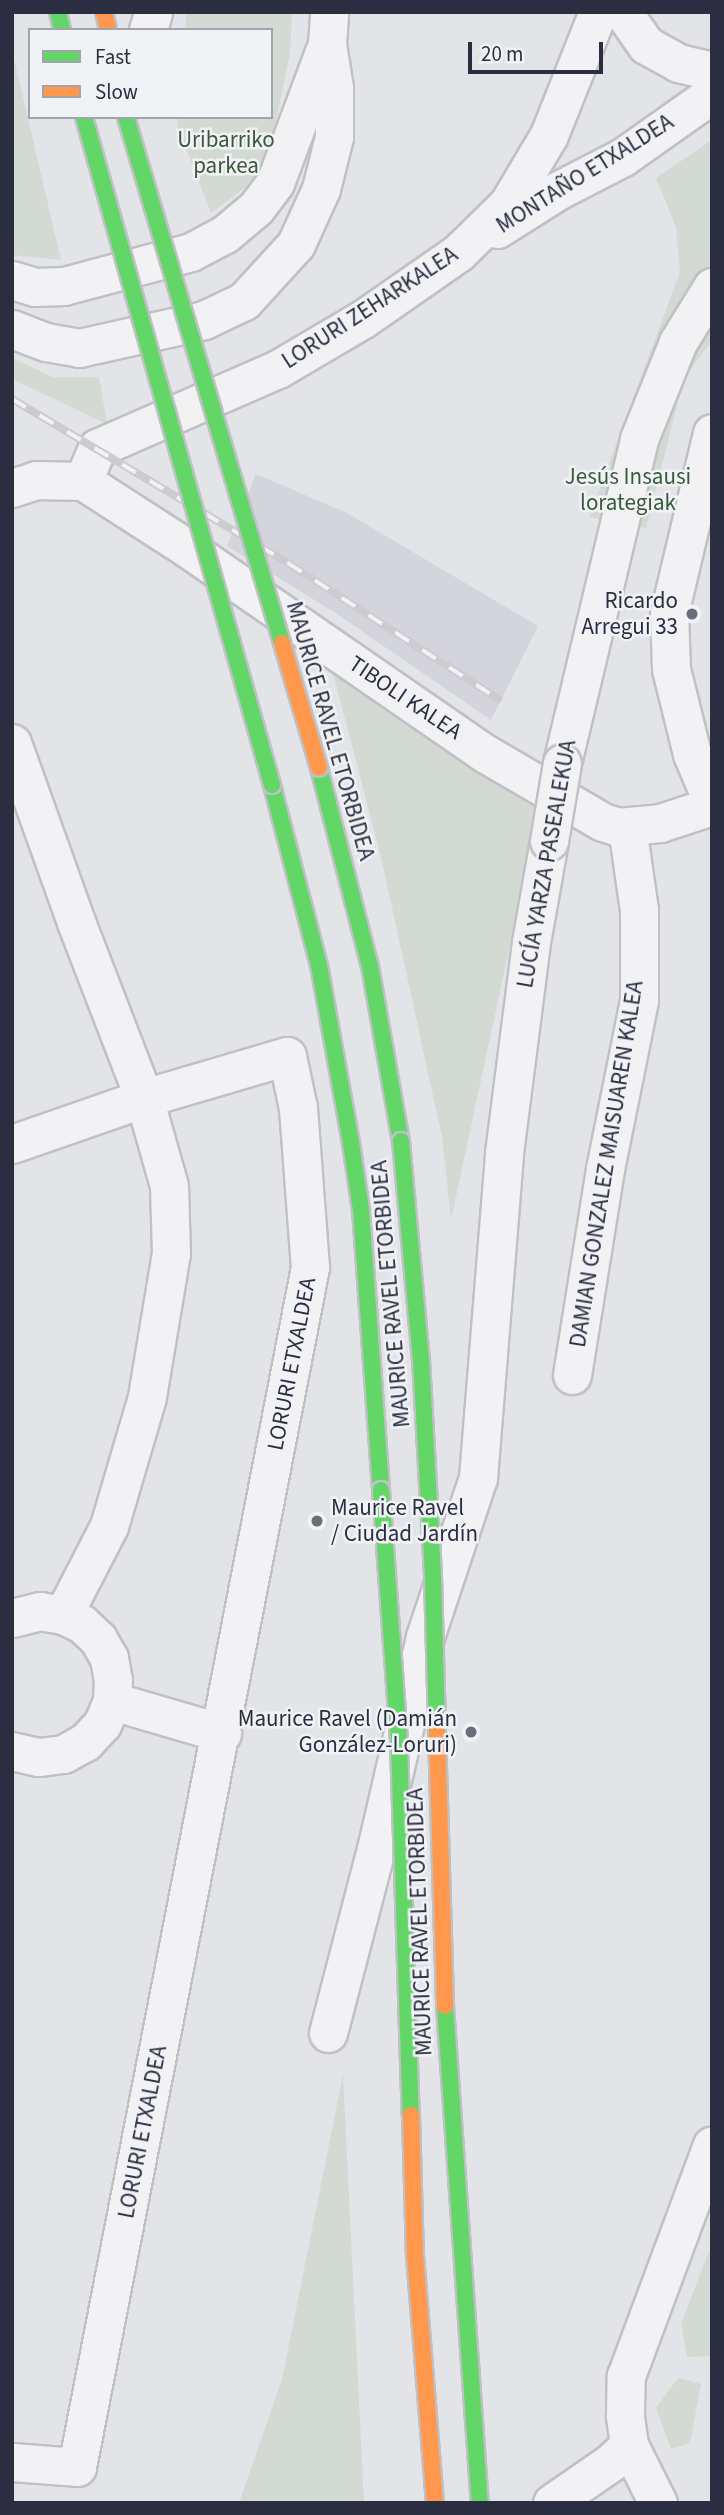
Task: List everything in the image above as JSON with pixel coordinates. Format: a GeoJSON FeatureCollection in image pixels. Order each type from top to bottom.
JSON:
{"type":"FeatureCollection","features":[{"type":"Feature","properties":{"kind":"main road","name":"MAURICE RAVEL ETORBIDEA"},"geometry":{"type":"LineString","coordinates":[[85,119],[272,785],[319,965],[361,1209],[399,1743],[415,2255],[435,2503]]}},
{"type":"Feature","properties":{"kind":"main road","name":"MAURICE RAVEL ETORBIDEA"},"geometry":{"type":"LineString","coordinates":[[127,119],[319,768],[370,966],[401,1141],[421,1360],[433,1576],[446,2048],[480,2503]]}},
{"type":"Feature","properties":{"kind":"street","name":"LORURI ZEHARKALEA"},"geometry":{"type":"LineString","coordinates":[[83,481],[97,448],[278,369],[363,319],[458,253],[508,204],[542,146],[598,12]]}},
{"type":"Feature","properties":{"kind":"street"},"geometry":{"type":"LineString","coordinates":[[623,12],[646,45],[678,63],[712,71]]}},
{"type":"Feature","properties":{"kind":"street"},"geometry":{"type":"LineString","coordinates":[[12,280],[35,287],[64,286],[191,252],[225,234],[256,208],[275,183],[328,28]]}},
{"type":"Feature","properties":{"kind":"street"},"geometry":{"type":"LineString","coordinates":[[12,329],[46,342],[79,348],[204,320],[244,301],[296,244],[321,189],[334,137],[334,88],[328,28]]}},
{"type":"Feature","properties":{"kind":"street","name":"MONTAÑO ETXALDEA"},"geometry":{"type":"LineString","coordinates":[[458,253],[559,190],[622,156],[712,94]]}},
{"type":"Feature","properties":{"kind":"street","name":"LUCÍA YARZA PASEALEKUA"},"geometry":{"type":"LineString","coordinates":[[328,2033],[377,1845],[425,1637],[478,1478],[504,1153],[531,942],[562,763],[639,439],[678,342],[712,287]]}},
{"type":"Feature","properties":{"kind":"street"},"geometry":{"type":"LineString","coordinates":[[159,531],[192,524],[218,493],[237,458],[234,424],[225,394]]}},
{"type":"Feature","properties":{"kind":"street"},"geometry":{"type":"LineString","coordinates":[[712,433],[669,614],[671,669],[692,754],[712,804]]}},
{"type":"Feature","properties":{"kind":"street"},"geometry":{"type":"LineString","coordinates":[[12,488],[36,481],[83,481]]}},
{"type":"Feature","properties":{"kind":"street","name":"TIBOLI KALEA"},"geometry":{"type":"LineString","coordinates":[[83,481],[486,754],[603,822],[627,827],[660,823],[712,804]]}},
{"type":"Feature","properties":{"kind":"street"},"geometry":{"type":"LineString","coordinates":[[12,743],[76,922],[144,1097],[169,1186],[171,1253],[147,1397],[109,1525],[62,1615]]}},
{"type":"Feature","properties":{"kind":"street","name":"DAMIAN GONZALEZ MAISUAREN KALEA"},"geometry":{"type":"LineString","coordinates":[[572,1376],[605,1168],[639,1000],[639,910],[627,827]]}},
{"type":"Feature","properties":{"kind":"street","name":"LORURI ETXALDEA"},"geometry":{"type":"LineString","coordinates":[[12,2462],[77,2468],[222,1733],[310,1267],[298,1108],[287,1056],[144,1097]]}},
{"type":"Feature","properties":{"kind":"street"},"geometry":{"type":"LineString","coordinates":[[12,1144],[144,1097]]}},
{"type":"Feature","properties":{"kind":"street"},"geometry":{"type":"LineString","coordinates":[[12,1618],[40,1612],[62,1615],[82,1625],[98,1639],[108,1658],[114,1680],[111,1701],[102,1724],[85,1742],[63,1754],[38,1757],[13,1755]]}},
{"type":"Feature","properties":{"kind":"street"},"geometry":{"type":"LineString","coordinates":[[128,1706],[222,1733]]}},
{"type":"Feature","properties":{"kind":"street"},"geometry":{"type":"LineString","coordinates":[[658,2503],[629,2445],[625,2415],[626,2376],[712,2145]]}},
{"type":"Feature","properties":{"kind":"street"},"geometry":{"type":"LineString","coordinates":[[552,2503],[610,2463],[629,2445]]}},
{"type":"Feature","properties":{"kind":"shaded area"},"geometry":{"type":"Polygon","coordinates":[[[256,474],[347,513],[538,626],[491,720],[334,612],[227,546],[256,474]]]}},
{"type":"Feature","properties":{"kind":"green space","name":"Uribarriko parkea"},"geometry":{"type":"Polygon","coordinates":[[[187,12],[292,12],[290,54],[269,154],[247,186],[211,213],[177,125],[178,119],[273,119],[273,28],[185,28],[187,12]]]}},
{"type":"Feature","properties":{"kind":"green space"},"geometry":{"type":"Polygon","coordinates":[[[12,50],[61,260],[12,255],[12,50]]]}},
{"type":"Feature","properties":{"kind":"green space","name":"Jesús Insausi lorategiak"},"geometry":{"type":"Polygon","coordinates":[[[712,140],[712,341],[684,378],[646,528],[589,517],[680,272],[676,227],[656,178],[712,140]]]}},
{"type":"Feature","properties":{"kind":"green space"},"geometry":{"type":"Polygon","coordinates":[[[12,358],[53,377],[99,377],[107,424],[12,379],[12,358]]]}},
{"type":"Feature","properties":{"kind":"green space"},"geometry":{"type":"Polygon","coordinates":[[[331,665],[539,810],[451,1220],[442,1137],[381,857],[331,665]]]}},
{"type":"Feature","properties":{"kind":"green space"},"geometry":{"type":"Polygon","coordinates":[[[343,2074],[364,2503],[239,2503],[282,2379],[343,2074]]]}},
{"type":"Feature","properties":{"kind":"green space"},"geometry":{"type":"Polygon","coordinates":[[[709,2251],[712,2252],[712,2356],[687,2357],[681,2324],[709,2251]]]}},
{"type":"Feature","properties":{"kind":"green space"},"geometry":{"type":"Polygon","coordinates":[[[678,2378],[701,2384],[690,2443],[671,2449],[656,2408],[678,2378]]]}},
{"type":"Feature","properties":{"kind":"railway"},"geometry":{"type":"LineString","coordinates":[[12,399],[288,563],[501,701]]}},
{"type":"Feature","properties":{"kind":"traffic: fast"},"geometry":{"type":"LineString","coordinates":[[58,12],[62,28]]}},
{"type":"Feature","properties":{"kind":"traffic: fast"},"geometry":{"type":"LineString","coordinates":[[85,119],[272,785]]}},
{"type":"Feature","properties":{"kind":"traffic: fast"},"geometry":{"type":"LineString","coordinates":[[127,119],[282,643]]}},
{"type":"Feature","properties":{"kind":"traffic: fast"},"geometry":{"type":"LineString","coordinates":[[319,768],[370,966],[401,1141]]}},
{"type":"Feature","properties":{"kind":"traffic: fast"},"geometry":{"type":"LineString","coordinates":[[272,785],[319,965],[351,1143],[361,1210],[381,1490]]}},
{"type":"Feature","properties":{"kind":"traffic: fast"},"geometry":{"type":"LineString","coordinates":[[401,1141],[421,1360],[433,1576],[437,1733]]}},
{"type":"Feature","properties":{"kind":"traffic: fast"},"geometry":{"type":"LineString","coordinates":[[381,1490],[399,1743],[411,2115]]}},
{"type":"Feature","properties":{"kind":"traffic: fast"},"geometry":{"type":"LineString","coordinates":[[445,2006],[480,2503]]}},
{"type":"Feature","properties":{"kind":"traffic: slow"},"geometry":{"type":"LineString","coordinates":[[104,12],[108,28]]}},
{"type":"Feature","properties":{"kind":"traffic: slow"},"geometry":{"type":"LineString","coordinates":[[282,643],[319,768]]}},
{"type":"Feature","properties":{"kind":"traffic: slow"},"geometry":{"type":"LineString","coordinates":[[437,1733],[445,2006]]}},
{"type":"Feature","properties":{"kind":"traffic: slow"},"geometry":{"type":"LineString","coordinates":[[411,2115],[415,2255],[435,2503]]}},
{"type":"Feature","properties":{"kind":"place","name":"Ricardo Arregui 33"},"geometry":{"type":"Point","coordinates":[692,614]}},
{"type":"Feature","properties":{"kind":"place","name":"Maurice Ravel / Ciudad Jardín"},"geometry":{"type":"Point","coordinates":[317,1521]}},
{"type":"Feature","properties":{"kind":"place","name":"Maurice Ravel (Damián González-Loruri)"},"geometry":{"type":"Point","coordinates":[471,1732]}}]}
